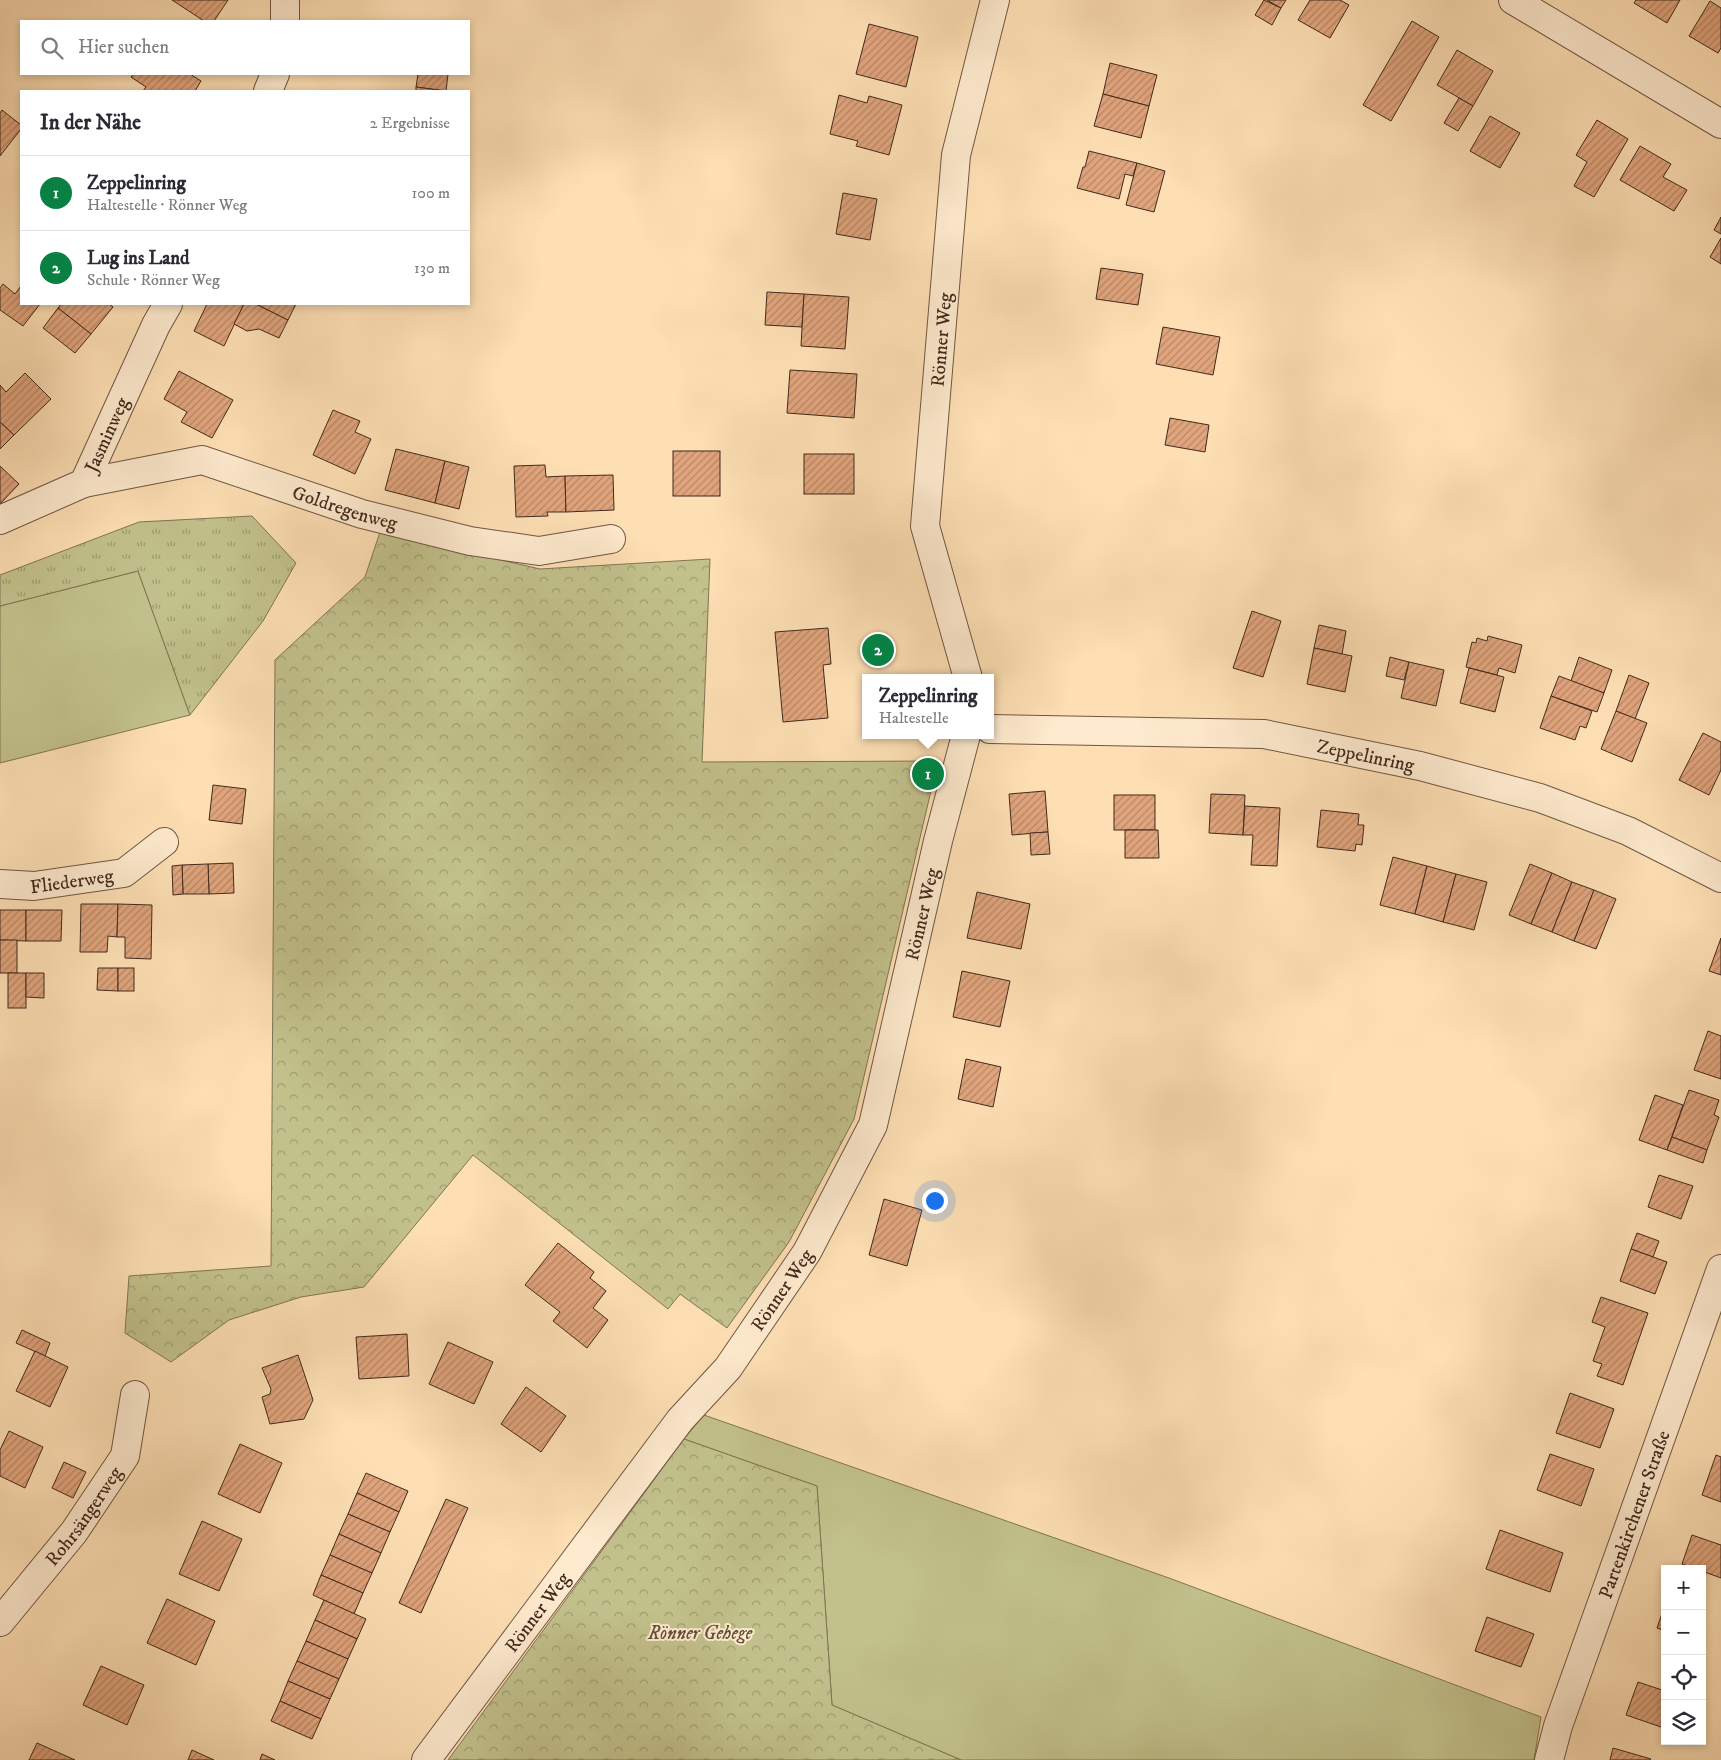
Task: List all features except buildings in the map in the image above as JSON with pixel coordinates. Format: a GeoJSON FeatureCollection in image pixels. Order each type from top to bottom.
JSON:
{"type":"FeatureCollection","features":[{"type":"Feature","properties":{"kind":"street"},"geometry":{"type":"LineString","coordinates":[[285,20],[286,0]]}},
{"type":"Feature","properties":{"kind":"street","name":"Rönner Weg"},"geometry":{"type":"LineString","coordinates":[[967,674],[925,526],[956,155],[995,0]]}},
{"type":"Feature","properties":{"kind":"street"},"geometry":{"type":"LineString","coordinates":[[1513,0],[1721,124]]}},
{"type":"Feature","properties":{"kind":"street"},"geometry":{"type":"LineString","coordinates":[[268,90],[274,75]]}},
{"type":"Feature","properties":{"kind":"street","name":"Jasminweg"},"geometry":{"type":"LineString","coordinates":[[0,520],[84,482],[156,325],[167,305]]}},
{"type":"Feature","properties":{"kind":"street","name":"Goldregenweg"},"geometry":{"type":"LineString","coordinates":[[84,482],[202,460],[362,514],[470,541],[539,551],[611,539]]}},
{"type":"Feature","properties":{"kind":"street","name":"Zeppelinring"},"geometry":{"type":"LineString","coordinates":[[994,729],[1264,734],[1411,764],[1540,798],[1628,831],[1721,878]]}},
{"type":"Feature","properties":{"kind":"street","name":"Rönner Weg"},"geometry":{"type":"LineString","coordinates":[[426,1760],[680,1420],[728,1368],[807,1252],[872,1125],[938,842],[965,739]]}},
{"type":"Feature","properties":{"kind":"street","name":"Fliederweg"},"geometry":{"type":"LineString","coordinates":[[0,884],[34,886],[124,873],[164,842]]}},
{"type":"Feature","properties":{"kind":"street","name":"Partenkirchener Straße"},"geometry":{"type":"LineString","coordinates":[[1549,1760],[1562,1717],[1721,1269]]}},
{"type":"Feature","properties":{"kind":"street","name":"Rohrsängerweg"},"geometry":{"type":"LineString","coordinates":[[0,1622],[74,1532],[125,1456],[135,1395]]}},
{"type":"Feature","properties":{"kind":"green space"},"geometry":{"type":"Polygon","coordinates":[[[252,516],[296,563],[263,621],[190,715],[138,571],[0,606],[0,575],[139,522],[252,516]]]}},
{"type":"Feature","properties":{"kind":"green space"},"geometry":{"type":"Polygon","coordinates":[[[380,532],[540,569],[710,559],[702,762],[938,761],[854,1119],[789,1242],[727,1328],[680,1294],[668,1309],[473,1155],[364,1287],[301,1297],[229,1320],[171,1362],[125,1333],[129,1276],[271,1266],[275,660],[365,577],[380,532]]]}},
{"type":"Feature","properties":{"kind":"green space"},"geometry":{"type":"Polygon","coordinates":[[[138,571],[190,715],[0,763],[0,606],[138,571]]]}},
{"type":"Feature","properties":{"kind":"green space"},"geometry":{"type":"Polygon","coordinates":[[[704,1415],[1169,1578],[1541,1717],[1534,1760],[961,1760],[832,1705],[817,1486],[684,1439],[704,1415]]]}},
{"type":"Feature","properties":{"kind":"green space","name":"Rönner Gehege"},"geometry":{"type":"Polygon","coordinates":[[[684,1439],[817,1486],[832,1705],[961,1760],[448,1760],[684,1439]]]}},
{"type":"Feature","properties":{"kind":"place","name":"Lug ins Land"},"geometry":{"type":"Point","coordinates":[878,650]}},
{"type":"Feature","properties":{"kind":"place","name":"Zeppelinring"},"geometry":{"type":"Point","coordinates":[928,774]}}]}
